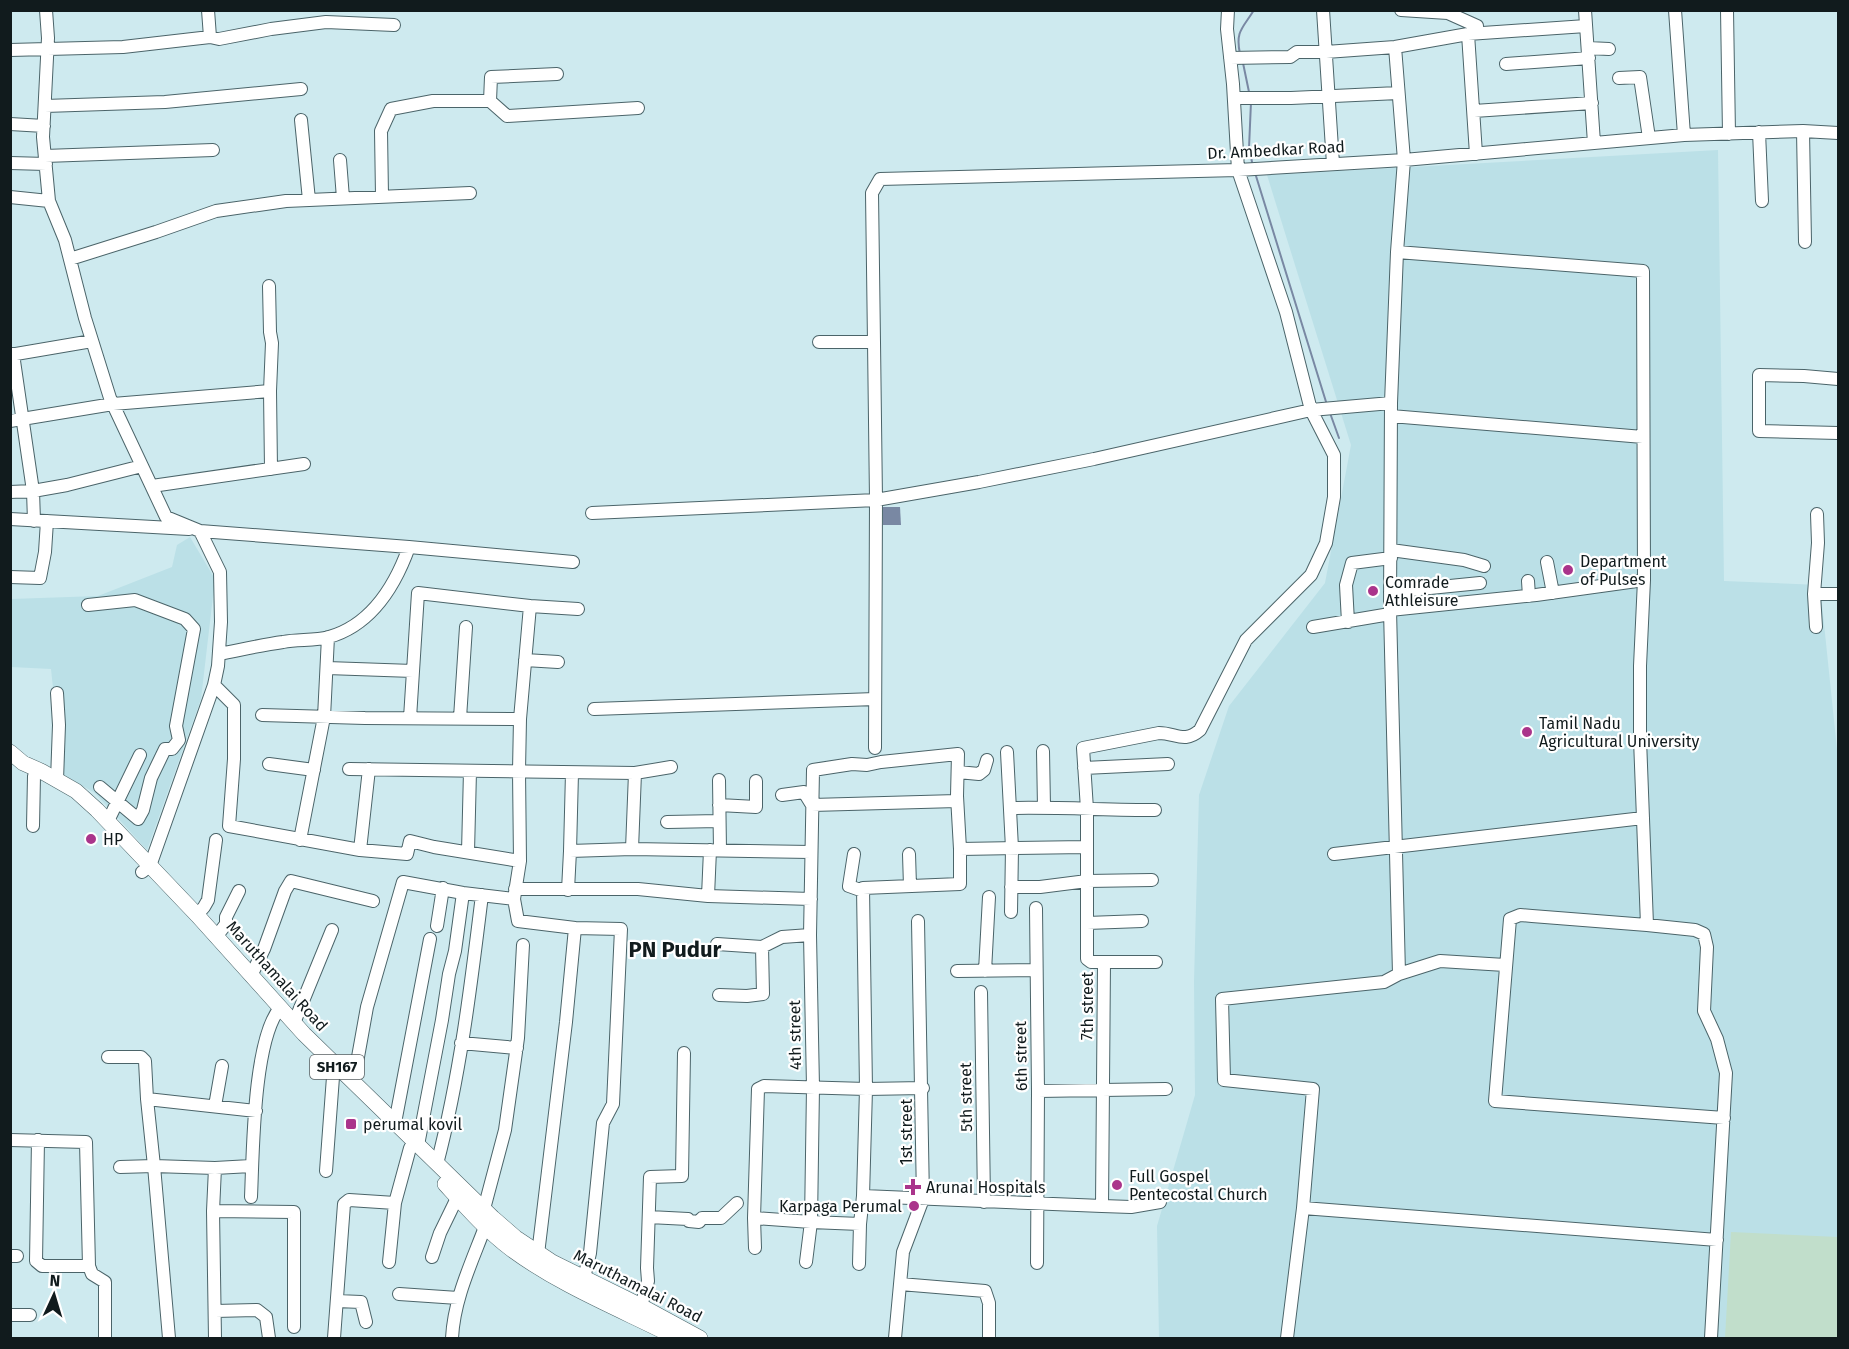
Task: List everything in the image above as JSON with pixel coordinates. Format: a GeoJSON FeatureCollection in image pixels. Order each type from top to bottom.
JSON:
{"type":"FeatureCollection","features":[{"type":"Feature","properties":{"kind":"main road","name":"Maruthamalai Road"},"geometry":{"type":"LineString","coordinates":[[10,752],[23,763],[75,791],[108,821],[146,869],[277,1011],[294,1023],[339,1076],[394,1131],[437,1164],[513,1250],[544,1270],[677,1338]]}},
{"type":"Feature","properties":{"kind":"main road","name":"Maruthamalai Road"},"geometry":{"type":"LineString","coordinates":[[10,764],[58,788],[197,915],[251,976],[301,1045],[395,1123],[457,1198],[538,1254],[700,1338]]}},
{"type":"Feature","properties":{"kind":"street"},"geometry":{"type":"LineString","coordinates":[[46,10],[44,126],[49,201],[65,240],[92,341],[113,404],[166,517],[199,530],[220,572],[221,622],[218,666],[214,685],[146,869]]}},
{"type":"Feature","properties":{"kind":"street"},"geometry":{"type":"LineString","coordinates":[[208,10],[210,37]]}},
{"type":"Feature","properties":{"kind":"street"},"geometry":{"type":"LineString","coordinates":[[1228,10],[1227,29],[1238,170],[1286,312],[1322,409]]}},
{"type":"Feature","properties":{"kind":"street"},"geometry":{"type":"LineString","coordinates":[[1323,10],[1333,164]]}},
{"type":"Feature","properties":{"kind":"street"},"geometry":{"type":"LineString","coordinates":[[1401,10],[1448,13],[1478,26],[1472,34],[1476,154]]}},
{"type":"Feature","properties":{"kind":"street"},"geometry":{"type":"LineString","coordinates":[[1586,10],[1594,143]]}},
{"type":"Feature","properties":{"kind":"street"},"geometry":{"type":"LineString","coordinates":[[1675,10],[1684,135]]}},
{"type":"Feature","properties":{"kind":"street"},"geometry":{"type":"LineString","coordinates":[[1727,10],[1729,134]]}},
{"type":"Feature","properties":{"kind":"street"},"geometry":{"type":"LineString","coordinates":[[10,50],[123,47],[210,37],[219,39],[326,22],[394,25]]}},
{"type":"Feature","properties":{"kind":"street"},"geometry":{"type":"LineString","coordinates":[[1230,58],[1290,57],[1297,52],[1395,47],[1472,34],[1586,26]]}},
{"type":"Feature","properties":{"kind":"street"},"geometry":{"type":"LineString","coordinates":[[1395,47],[1404,160],[1397,252],[1391,410],[1390,612],[1399,974]]}},
{"type":"Feature","properties":{"kind":"street"},"geometry":{"type":"LineString","coordinates":[[1506,64],[1609,49]]}},
{"type":"Feature","properties":{"kind":"street"},"geometry":{"type":"LineString","coordinates":[[489,101],[491,77],[557,74]]}},
{"type":"Feature","properties":{"kind":"street"},"geometry":{"type":"LineString","coordinates":[[1619,78],[1641,77],[1649,138]]}},
{"type":"Feature","properties":{"kind":"street"},"geometry":{"type":"LineString","coordinates":[[45,106],[165,102],[301,89]]}},
{"type":"Feature","properties":{"kind":"street"},"geometry":{"type":"LineString","coordinates":[[1234,98],[1398,93]]}},
{"type":"Feature","properties":{"kind":"street"},"geometry":{"type":"LineString","coordinates":[[382,196],[381,131],[391,110],[433,101],[489,101],[507,116],[638,108]]}},
{"type":"Feature","properties":{"kind":"street"},"geometry":{"type":"LineString","coordinates":[[1474,111],[1592,103]]}},
{"type":"Feature","properties":{"kind":"street"},"geometry":{"type":"LineString","coordinates":[[301,120],[309,200]]}},
{"type":"Feature","properties":{"kind":"street"},"geometry":{"type":"LineString","coordinates":[[10,124],[44,126]]}},
{"type":"Feature","properties":{"kind":"street"},"geometry":{"type":"LineString","coordinates":[[1803,131],[1805,242]]}},
{"type":"Feature","properties":{"kind":"street","name":"Dr. Ambedkar Road"},"geometry":{"type":"LineString","coordinates":[[874,342],[872,194],[880,179],[1238,170],[1404,160],[1684,135],[1803,131],[1839,133]]}},
{"type":"Feature","properties":{"kind":"street"},"geometry":{"type":"LineString","coordinates":[[1759,132],[1762,201]]}},
{"type":"Feature","properties":{"kind":"street"},"geometry":{"type":"LineString","coordinates":[[10,163],[213,150]]}},
{"type":"Feature","properties":{"kind":"street"},"geometry":{"type":"LineString","coordinates":[[340,160],[343,198]]}},
{"type":"Feature","properties":{"kind":"street"},"geometry":{"type":"LineString","coordinates":[[70,259],[216,211],[285,201],[470,193]]}},
{"type":"Feature","properties":{"kind":"street"},"geometry":{"type":"LineString","coordinates":[[10,197],[49,201]]}},
{"type":"Feature","properties":{"kind":"street"},"geometry":{"type":"LineString","coordinates":[[1397,252],[1642,271],[1644,580],[1640,666],[1647,925]]}},
{"type":"Feature","properties":{"kind":"street"},"geometry":{"type":"LineString","coordinates":[[269,285],[272,343],[271,469]]}},
{"type":"Feature","properties":{"kind":"street"},"geometry":{"type":"LineString","coordinates":[[10,577],[40,578],[45,552],[33,491],[24,420],[12,354],[92,341]]}},
{"type":"Feature","properties":{"kind":"street"},"geometry":{"type":"LineString","coordinates":[[819,342],[874,342],[875,748]]}},
{"type":"Feature","properties":{"kind":"street"},"geometry":{"type":"LineString","coordinates":[[1839,379],[1759,375],[1759,431],[1839,433]]}},
{"type":"Feature","properties":{"kind":"street"},"geometry":{"type":"LineString","coordinates":[[10,422],[113,404],[270,391]]}},
{"type":"Feature","properties":{"kind":"street"},"geometry":{"type":"LineString","coordinates":[[592,513],[876,500],[1083,461],[1322,409],[1391,410],[1643,437]]}},
{"type":"Feature","properties":{"kind":"street","name":"7th street"},"geometry":{"type":"LineString","coordinates":[[1101,1206],[1104,963],[1091,962],[1087,959],[1087,809],[1083,748],[1159,734],[1169,733],[1186,738],[1194,736],[1200,730],[1246,640],[1311,575],[1326,543],[1334,497],[1334,455],[1322,409]]}},
{"type":"Feature","properties":{"kind":"street"},"geometry":{"type":"LineString","coordinates":[[152,486],[304,464]]}},
{"type":"Feature","properties":{"kind":"street"},"geometry":{"type":"LineString","coordinates":[[10,492],[33,491],[67,485],[142,466]]}},
{"type":"Feature","properties":{"kind":"street"},"geometry":{"type":"LineString","coordinates":[[1816,627],[1814,594],[1818,543],[1817,514]]}},
{"type":"Feature","properties":{"kind":"street"},"geometry":{"type":"LineString","coordinates":[[10,519],[199,530],[573,562]]}},
{"type":"Feature","properties":{"kind":"street"},"geometry":{"type":"LineString","coordinates":[[219,654],[283,641],[328,637],[347,630],[371,613],[387,592],[409,547]]}},
{"type":"Feature","properties":{"kind":"street"},"geometry":{"type":"LineString","coordinates":[[1348,621],[1346,585],[1352,563],[1391,554],[1464,560],[1484,566]]}},
{"type":"Feature","properties":{"kind":"street"},"geometry":{"type":"LineString","coordinates":[[1547,562],[1553,593]]}},
{"type":"Feature","properties":{"kind":"street"},"geometry":{"type":"LineString","coordinates":[[1313,627],[1390,612],[1644,580]]}},
{"type":"Feature","properties":{"kind":"street"},"geometry":{"type":"LineString","coordinates":[[1528,581],[1528,596]]}},
{"type":"Feature","properties":{"kind":"street"},"geometry":{"type":"LineString","coordinates":[[1390,592],[1480,583]]}},
{"type":"Feature","properties":{"kind":"street"},"geometry":{"type":"LineString","coordinates":[[410,718],[418,593],[578,609]]}},
{"type":"Feature","properties":{"kind":"street"},"geometry":{"type":"LineString","coordinates":[[1814,594],[1839,594]]}},
{"type":"Feature","properties":{"kind":"street"},"geometry":{"type":"LineString","coordinates":[[88,605],[135,600],[185,619],[194,629],[176,726],[179,740],[172,749],[165,749],[151,778],[143,810],[138,819],[100,787]]}},
{"type":"Feature","properties":{"kind":"street"},"geometry":{"type":"LineString","coordinates":[[530,606],[520,719],[520,861],[515,894],[517,926],[621,929],[613,1104],[603,1123],[590,1253],[584,1278]]}},
{"type":"Feature","properties":{"kind":"street"},"geometry":{"type":"LineString","coordinates":[[460,718],[466,627]]}},
{"type":"Feature","properties":{"kind":"street"},"geometry":{"type":"LineString","coordinates":[[300,840],[324,717],[328,637]]}},
{"type":"Feature","properties":{"kind":"street"},"geometry":{"type":"LineString","coordinates":[[525,660],[558,662]]}},
{"type":"Feature","properties":{"kind":"street"},"geometry":{"type":"LineString","coordinates":[[327,668],[413,671]]}},
{"type":"Feature","properties":{"kind":"street"},"geometry":{"type":"LineString","coordinates":[[214,685],[234,705],[234,759],[229,826],[360,850],[406,854],[410,841],[520,861]]}},
{"type":"Feature","properties":{"kind":"street"},"geometry":{"type":"LineString","coordinates":[[57,693],[59,725],[57,780]]}},
{"type":"Feature","properties":{"kind":"street"},"geometry":{"type":"LineString","coordinates":[[594,709],[875,699]]}},
{"type":"Feature","properties":{"kind":"street"},"geometry":{"type":"LineString","coordinates":[[262,715],[520,719]]}},
{"type":"Feature","properties":{"kind":"street"},"geometry":{"type":"LineString","coordinates":[[1043,751],[1044,807]]}},
{"type":"Feature","properties":{"kind":"street"},"geometry":{"type":"LineString","coordinates":[[1007,752],[1011,808],[1011,912]]}},
{"type":"Feature","properties":{"kind":"street","name":"4th street"},"geometry":{"type":"LineString","coordinates":[[806,1262],[811,1222],[813,1087],[810,899],[813,770],[958,754],[958,772]]}},
{"type":"Feature","properties":{"kind":"street"},"geometry":{"type":"LineString","coordinates":[[108,821],[140,755]]}},
{"type":"Feature","properties":{"kind":"street"},"geometry":{"type":"LineString","coordinates":[[859,1264],[866,1089],[863,888],[960,884],[958,772],[979,774],[984,770],[987,760]]}},
{"type":"Feature","properties":{"kind":"street"},"geometry":{"type":"LineString","coordinates":[[269,764],[314,770]]}},
{"type":"Feature","properties":{"kind":"street"},"geometry":{"type":"LineString","coordinates":[[1084,768],[1168,764]]}},
{"type":"Feature","properties":{"kind":"street"},"geometry":{"type":"LineString","coordinates":[[349,769],[635,773],[671,767]]}},
{"type":"Feature","properties":{"kind":"street"},"geometry":{"type":"LineString","coordinates":[[360,850],[369,769]]}},
{"type":"Feature","properties":{"kind":"street"},"geometry":{"type":"LineString","coordinates":[[468,852],[470,771]]}},
{"type":"Feature","properties":{"kind":"street"},"geometry":{"type":"LineString","coordinates":[[568,890],[572,773]]}},
{"type":"Feature","properties":{"kind":"street"},"geometry":{"type":"LineString","coordinates":[[632,849],[635,773]]}},
{"type":"Feature","properties":{"kind":"street"},"geometry":{"type":"LineString","coordinates":[[33,826],[34,776]]}},
{"type":"Feature","properties":{"kind":"street"},"geometry":{"type":"LineString","coordinates":[[708,896],[720,821],[719,780]]}},
{"type":"Feature","properties":{"kind":"street"},"geometry":{"type":"LineString","coordinates":[[719,805],[756,807],[756,782]]}},
{"type":"Feature","properties":{"kind":"street"},"geometry":{"type":"LineString","coordinates":[[782,795],[804,792],[812,805],[957,801]]}},
{"type":"Feature","properties":{"kind":"street"},"geometry":{"type":"LineString","coordinates":[[1011,808],[1155,810]]}},
{"type":"Feature","properties":{"kind":"street"},"geometry":{"type":"LineString","coordinates":[[1334,854],[1643,818]]}},
{"type":"Feature","properties":{"kind":"street"},"geometry":{"type":"LineString","coordinates":[[667,822],[720,821]]}},
{"type":"Feature","properties":{"kind":"street"},"geometry":{"type":"LineString","coordinates":[[197,915],[208,900],[216,840]]}},
{"type":"Feature","properties":{"kind":"street"},"geometry":{"type":"LineString","coordinates":[[960,849],[1086,847]]}},
{"type":"Feature","properties":{"kind":"street"},"geometry":{"type":"LineString","coordinates":[[570,851],[632,849],[811,852]]}},
{"type":"Feature","properties":{"kind":"street"},"geometry":{"type":"LineString","coordinates":[[854,854],[849,886],[863,891]]}},
{"type":"Feature","properties":{"kind":"street"},"geometry":{"type":"LineString","coordinates":[[909,854],[910,886]]}},
{"type":"Feature","properties":{"kind":"street"},"geometry":{"type":"LineString","coordinates":[[1011,887],[1040,887],[1087,881],[1152,880]]}},
{"type":"Feature","properties":{"kind":"street"},"geometry":{"type":"LineString","coordinates":[[251,976],[291,881],[373,901]]}},
{"type":"Feature","properties":{"kind":"street"},"geometry":{"type":"LineString","coordinates":[[326,1171],[339,1076],[358,1057],[367,1006],[403,882],[482,895],[568,890],[638,890],[708,896],[810,899]]}},
{"type":"Feature","properties":{"kind":"street"},"geometry":{"type":"LineString","coordinates":[[437,926],[443,888]]}},
{"type":"Feature","properties":{"kind":"street"},"geometry":{"type":"LineString","coordinates":[[216,937],[226,924],[226,917],[239,891]]}},
{"type":"Feature","properties":{"kind":"street"},"geometry":{"type":"LineString","coordinates":[[389,1262],[395,1203],[414,1146],[442,1020],[463,893]]}},
{"type":"Feature","properties":{"kind":"street"},"geometry":{"type":"LineString","coordinates":[[437,1164],[449,1117],[471,989],[482,895]]}},
{"type":"Feature","properties":{"kind":"street"},"geometry":{"type":"LineString","coordinates":[[985,971],[990,897]]}},
{"type":"Feature","properties":{"kind":"street","name":"6th street"},"geometry":{"type":"LineString","coordinates":[[1036,908],[1038,1091],[1036,1263]]}},
{"type":"Feature","properties":{"kind":"street"},"geometry":{"type":"LineString","coordinates":[[1711,1338],[1724,1118],[1725,1065],[1717,1039],[1704,1011],[1707,947],[1704,934],[1695,930],[1647,925],[1520,915],[1508,921],[1495,1101],[1724,1118]]}},
{"type":"Feature","properties":{"kind":"street","name":"1st street"},"geometry":{"type":"LineString","coordinates":[[895,1338],[903,1252],[924,1199],[918,921]]}},
{"type":"Feature","properties":{"kind":"street"},"geometry":{"type":"LineString","coordinates":[[1087,923],[1142,921]]}},
{"type":"Feature","properties":{"kind":"street"},"geometry":{"type":"LineString","coordinates":[[538,1254],[575,928]]}},
{"type":"Feature","properties":{"kind":"street"},"geometry":{"type":"LineString","coordinates":[[294,1023],[332,930]]}},
{"type":"Feature","properties":{"kind":"street"},"geometry":{"type":"LineString","coordinates":[[717,944],[762,947],[782,938],[810,935]]}},
{"type":"Feature","properties":{"kind":"street"},"geometry":{"type":"LineString","coordinates":[[395,1123],[430,939]]}},
{"type":"Feature","properties":{"kind":"street"},"geometry":{"type":"LineString","coordinates":[[452,1338],[453,1318],[458,1298],[487,1218],[505,1130],[517,1048],[523,945]]}},
{"type":"Feature","properties":{"kind":"street"},"geometry":{"type":"LineString","coordinates":[[719,995],[763,994],[762,947]]}},
{"type":"Feature","properties":{"kind":"street"},"geometry":{"type":"LineString","coordinates":[[1287,1338],[1303,1208],[1313,1089],[1224,1080],[1222,999],[1384,982],[1399,974],[1440,961],[1505,965]]}},
{"type":"Feature","properties":{"kind":"street"},"geometry":{"type":"LineString","coordinates":[[1104,963],[1156,962]]}},
{"type":"Feature","properties":{"kind":"street"},"geometry":{"type":"LineString","coordinates":[[957,971],[1036,970]]}},
{"type":"Feature","properties":{"kind":"street","name":"5th street"},"geometry":{"type":"LineString","coordinates":[[981,992],[984,1202]]}},
{"type":"Feature","properties":{"kind":"street"},"geometry":{"type":"LineString","coordinates":[[251,1197],[251,1166],[263,1048],[277,1011]]}},
{"type":"Feature","properties":{"kind":"street"},"geometry":{"type":"LineString","coordinates":[[461,1043],[517,1048]]}},
{"type":"Feature","properties":{"kind":"street"},"geometry":{"type":"LineString","coordinates":[[641,1306],[648,1281],[650,1177],[682,1176],[684,1053]]}},
{"type":"Feature","properties":{"kind":"street"},"geometry":{"type":"LineString","coordinates":[[108,1057],[141,1057],[145,1061],[169,1338]]}},
{"type":"Feature","properties":{"kind":"street"},"geometry":{"type":"LineString","coordinates":[[215,1106],[222,1066]]}},
{"type":"Feature","properties":{"kind":"street"},"geometry":{"type":"LineString","coordinates":[[755,1248],[758,1089],[764,1086],[923,1088]]}},
{"type":"Feature","properties":{"kind":"street"},"geometry":{"type":"LineString","coordinates":[[1038,1091],[1166,1089]]}},
{"type":"Feature","properties":{"kind":"street"},"geometry":{"type":"LineString","coordinates":[[147,1099],[256,1111]]}},
{"type":"Feature","properties":{"kind":"street"},"geometry":{"type":"LineString","coordinates":[[10,1140],[86,1142],[89,1266],[92,1274],[105,1282],[105,1338]]}},
{"type":"Feature","properties":{"kind":"street"},"geometry":{"type":"LineString","coordinates":[[38,1140],[36,1261],[42,1266],[89,1266]]}},
{"type":"Feature","properties":{"kind":"street"},"geometry":{"type":"LineString","coordinates":[[120,1167],[251,1166]]}},
{"type":"Feature","properties":{"kind":"street"},"geometry":{"type":"LineString","coordinates":[[215,1168],[213,1211],[215,1338]]}},
{"type":"Feature","properties":{"kind":"street"},"geometry":{"type":"LineString","coordinates":[[863,1196],[1131,1207],[1160,1202]]}},
{"type":"Feature","properties":{"kind":"street"},"geometry":{"type":"LineString","coordinates":[[432,1257],[440,1233],[457,1198]]}},
{"type":"Feature","properties":{"kind":"street"},"geometry":{"type":"LineString","coordinates":[[334,1338],[345,1202],[349,1200],[395,1203]]}},
{"type":"Feature","properties":{"kind":"street"},"geometry":{"type":"LineString","coordinates":[[648,1216],[699,1222],[702,1218],[721,1218],[737,1203]]}},
{"type":"Feature","properties":{"kind":"street"},"geometry":{"type":"LineString","coordinates":[[1303,1208],[1717,1240]]}},
{"type":"Feature","properties":{"kind":"street"},"geometry":{"type":"LineString","coordinates":[[213,1211],[294,1212],[294,1327]]}},
{"type":"Feature","properties":{"kind":"street"},"geometry":{"type":"LineString","coordinates":[[754,1218],[860,1224]]}},
{"type":"Feature","properties":{"kind":"street"},"geometry":{"type":"LineString","coordinates":[[900,1284],[985,1291],[989,1303],[989,1338]]}},
{"type":"Feature","properties":{"kind":"street"},"geometry":{"type":"LineString","coordinates":[[399,1294],[458,1298]]}},
{"type":"Feature","properties":{"kind":"street"},"geometry":{"type":"LineString","coordinates":[[337,1301],[361,1302],[366,1322]]}},
{"type":"Feature","properties":{"kind":"street"},"geometry":{"type":"LineString","coordinates":[[215,1311],[258,1310],[266,1317],[269,1338]]}},
{"type":"Feature","properties":{"kind":"street"},"geometry":{"type":"LineString","coordinates":[[10,1315],[30,1315]]}},
{"type":"Feature","properties":{"kind":"shaded area","name":"Tamil Nadu Agricultural University"},"geometry":{"type":"Polygon","coordinates":[[[1718,150],[1724,581],[1820,585],[1838,759],[1838,1338],[1159,1338],[1157,1226],[1195,1095],[1194,981],[1199,795],[1229,706],[1325,583],[1351,445],[1267,175],[1718,150]]]}},
{"type":"Feature","properties":{"kind":"shaded area"},"geometry":{"type":"Polygon","coordinates":[[[883,507],[900,507],[901,525],[883,525],[883,507]]]}},
{"type":"Feature","properties":{"kind":"shaded area"},"geometry":{"type":"Polygon","coordinates":[[[190,537],[215,579],[201,699],[147,850],[95,793],[62,774],[51,669],[11,667],[11,599],[98,596],[172,567],[177,545],[190,537]]]}},
{"type":"Feature","properties":{"kind":"green space"},"geometry":{"type":"Polygon","coordinates":[[[1731,1232],[1838,1237],[1838,1338],[1725,1338],[1731,1232]]]}},
{"type":"Feature","properties":{"kind":"waterway"},"geometry":{"type":"LineString","coordinates":[[1240,54],[1239,35],[1254,10]]}},
{"type":"Feature","properties":{"kind":"waterway"},"geometry":{"type":"LineString","coordinates":[[1243,63],[1249,92]]}},
{"type":"Feature","properties":{"kind":"waterway"},"geometry":{"type":"LineString","coordinates":[[1251,102],[1249,148],[1252,162]]}},
{"type":"Feature","properties":{"kind":"waterway"},"geometry":{"type":"LineString","coordinates":[[1256,176],[1327,405]]}},
{"type":"Feature","properties":{"kind":"waterway"},"geometry":{"type":"LineString","coordinates":[[1330,413],[1339,438]]}},
{"type":"Feature","properties":{"kind":"place","name":"Department of Pulses"},"geometry":{"type":"Point","coordinates":[1568,570]}},
{"type":"Feature","properties":{"kind":"place","name":"Comrade Athleisure"},"geometry":{"type":"Point","coordinates":[1373,591]}},
{"type":"Feature","properties":{"kind":"place","name":"Tamil Nadu Agricultural University"},"geometry":{"type":"Point","coordinates":[1527,732]}},
{"type":"Feature","properties":{"kind":"place","name":"HP"},"geometry":{"type":"Point","coordinates":[91,839]}},
{"type":"Feature","properties":{"kind":"place","name":"perumal kovil"},"geometry":{"type":"Point","coordinates":[351,1124]}},
{"type":"Feature","properties":{"kind":"place","name":"Full Gospel Pentecostal Church"},"geometry":{"type":"Point","coordinates":[1117,1185]}},
{"type":"Feature","properties":{"kind":"place","name":"Arunai Hospitals"},"geometry":{"type":"Point","coordinates":[913,1187]}},
{"type":"Feature","properties":{"kind":"place","name":"Karpaga Perumal"},"geometry":{"type":"Point","coordinates":[914,1206]}},
{"type":"Feature","properties":{"kind":"district","name":"PN Pudur"},"geometry":{"type":"Point","coordinates":[675,949]}}]}
